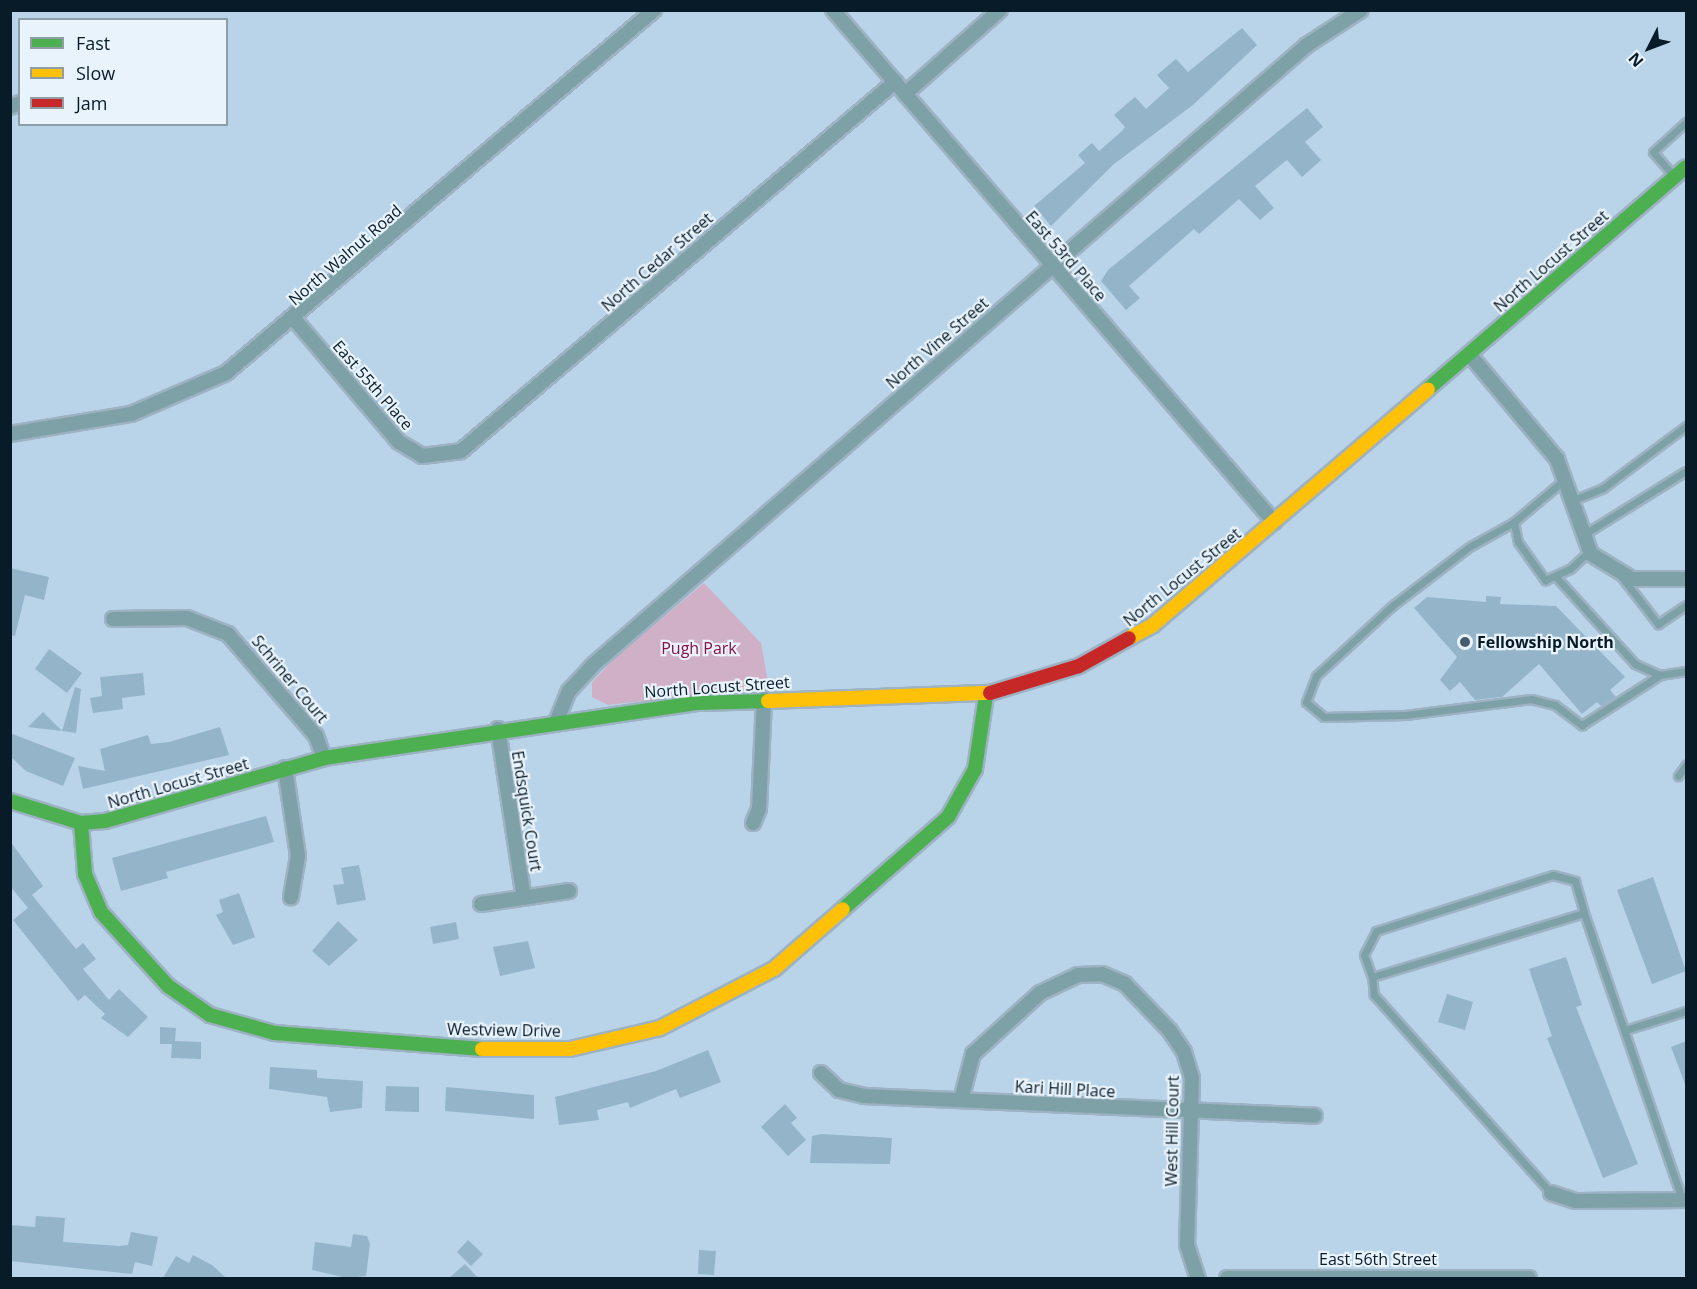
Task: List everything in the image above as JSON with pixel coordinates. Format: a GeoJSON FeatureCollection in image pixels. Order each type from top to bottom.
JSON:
{"type":"FeatureCollection","features":[{"type":"Feature","properties":{"kind":"street","name":"North Walnut Road"},"geometry":{"type":"LineString","coordinates":[[10,434],[122,416],[190,393],[257,351],[654,10]]}},
{"type":"Feature","properties":{"kind":"street","name":"East 53rd Place"},"geometry":{"type":"LineString","coordinates":[[833,10],[1274,522]]}},
{"type":"Feature","properties":{"kind":"street"},"geometry":{"type":"LineString","coordinates":[[905,94],[1000,10]]}},
{"type":"Feature","properties":{"kind":"street","name":"North Vine Street"},"geometry":{"type":"LineString","coordinates":[[558,720],[568,691],[593,665],[1306,45],[1361,10]]}},
{"type":"Feature","properties":{"kind":"street","name":"North Cedar Street"},"geometry":{"type":"LineString","coordinates":[[435,458],[472,443],[895,82]]}},
{"type":"Feature","properties":{"kind":"street","name":"North Locust Street"},"geometry":{"type":"LineString","coordinates":[[10,801],[81,823],[124,818],[324,758],[498,729],[558,720],[764,699],[986,695],[1079,666],[1139,635],[1274,522],[1686,167]]}},
{"type":"Feature","properties":{"kind":"street","name":"East 55th Place"},"geometry":{"type":"LineString","coordinates":[[295,320],[399,442],[435,458]]}},
{"type":"Feature","properties":{"kind":"street"},"geometry":{"type":"LineString","coordinates":[[1469,354],[1550,448],[1564,479],[1581,536],[1589,551],[1620,574],[1656,582],[1686,579]]}},
{"type":"Feature","properties":{"kind":"street","name":"Schriner Court"},"geometry":{"type":"LineString","coordinates":[[113,620],[187,618],[228,634],[316,735],[324,758]]}},
{"type":"Feature","properties":{"kind":"street","name":"Westview Drive"},"geometry":{"type":"LineString","coordinates":[[81,823],[85,874],[101,912],[168,986],[210,1015],[274,1033],[513,1051],[570,1048],[638,1035],[702,1011],[755,982],[809,939],[948,817],[975,769],[986,695]]}},
{"type":"Feature","properties":{"kind":"street"},"geometry":{"type":"LineString","coordinates":[[753,823],[759,809],[764,699]]}},
{"type":"Feature","properties":{"kind":"street","name":"Endsquick Court"},"geometry":{"type":"LineString","coordinates":[[498,729],[524,898]]}},
{"type":"Feature","properties":{"kind":"street"},"geometry":{"type":"LineString","coordinates":[[285,768],[298,856],[291,897]]}},
{"type":"Feature","properties":{"kind":"street","name":"Endsquick Court"},"geometry":{"type":"LineString","coordinates":[[481,904],[569,891]]}},
{"type":"Feature","properties":{"kind":"street","name":"West Hill Court"},"geometry":{"type":"LineString","coordinates":[[961,1100],[973,1054],[1040,993],[1078,975],[1102,975],[1125,984],[1184,1052],[1192,1078],[1186,1245],[1198,1278]]}},
{"type":"Feature","properties":{"kind":"street","name":"Kari Hill Place"},"geometry":{"type":"LineString","coordinates":[[821,1072],[849,1094],[1191,1112],[1315,1116]]}},
{"type":"Feature","properties":{"kind":"street"},"geometry":{"type":"LineString","coordinates":[[1551,1193],[1576,1201],[1684,1200]]}},
{"type":"Feature","properties":{"kind":"street","name":"East 56th Street"},"geometry":{"type":"LineString","coordinates":[[1227,1278],[1528,1278]]}},
{"type":"Feature","properties":{"kind":"lane"},"geometry":{"type":"LineString","coordinates":[[1674,177],[1653,152],[1686,122]]}},
{"type":"Feature","properties":{"kind":"lane"},"geometry":{"type":"LineString","coordinates":[[1570,501],[1603,488],[1686,426]]}},
{"type":"Feature","properties":{"kind":"lane"},"geometry":{"type":"LineString","coordinates":[[1581,536],[1646,501],[1686,471]]}},
{"type":"Feature","properties":{"kind":"lane"},"geometry":{"type":"LineString","coordinates":[[1564,479],[1514,522],[1469,547],[1392,606],[1316,676],[1306,691],[1306,702],[1324,717],[1405,715],[1531,699],[1555,705],[1582,724],[1660,675],[1686,671]]}},
{"type":"Feature","properties":{"kind":"lane"},"geometry":{"type":"LineString","coordinates":[[1514,522],[1529,561],[1545,580],[1557,578],[1589,551]]}},
{"type":"Feature","properties":{"kind":"lane"},"geometry":{"type":"LineString","coordinates":[[1620,574],[1658,624],[1686,605]]}},
{"type":"Feature","properties":{"kind":"lane"},"geometry":{"type":"LineString","coordinates":[[1557,578],[1635,664],[1660,675]]}},
{"type":"Feature","properties":{"kind":"lane"},"geometry":{"type":"LineString","coordinates":[[1678,776],[1686,765]]}},
{"type":"Feature","properties":{"kind":"lane"},"geometry":{"type":"LineString","coordinates":[[1551,1193],[1374,995],[1372,977],[1364,955],[1376,931],[1553,875],[1575,881],[1584,913],[1684,1200]]}},
{"type":"Feature","properties":{"kind":"lane"},"geometry":{"type":"LineString","coordinates":[[1372,977],[1584,913]]}},
{"type":"Feature","properties":{"kind":"lane"},"geometry":{"type":"LineString","coordinates":[[1625,1030],[1686,1011]]}},
{"type":"Feature","properties":{"kind":"green space","name":"Pugh Park"},"geometry":{"type":"Polygon","coordinates":[[[704,583],[761,643],[769,687],[608,705],[592,697],[592,682],[618,655],[704,583]]]}},
{"type":"Feature","properties":{"kind":"building"},"geometry":{"type":"Polygon","coordinates":[[[1242,28],[1257,45],[1193,105],[1114,164],[1051,226],[1034,206],[1085,163],[1078,155],[1092,143],[1099,151],[1122,131],[1125,127],[1114,115],[1135,97],[1146,109],[1169,88],[1157,75],[1176,59],[1188,72],[1242,28]]]}},
{"type":"Feature","properties":{"kind":"building"},"geometry":{"type":"Polygon","coordinates":[[[1307,108],[1323,127],[1305,142],[1321,160],[1302,177],[1287,160],[1255,186],[1274,208],[1260,220],[1239,199],[1199,234],[1194,229],[1129,286],[1140,298],[1126,310],[1101,281],[1108,270],[1307,108]]]}},
{"type":"Feature","properties":{"kind":"building"},"geometry":{"type":"Polygon","coordinates":[[[10,568],[49,577],[44,600],[25,595],[15,636],[10,635],[10,568]]]}},
{"type":"Feature","properties":{"kind":"building"},"geometry":{"type":"Polygon","coordinates":[[[1486,596],[1501,597],[1500,604],[1556,606],[1625,677],[1610,690],[1616,697],[1601,706],[1597,702],[1582,714],[1539,664],[1502,697],[1475,700],[1460,682],[1450,691],[1440,680],[1457,657],[1414,608],[1427,597],[1486,602],[1486,596]]]}},
{"type":"Feature","properties":{"kind":"building"},"geometry":{"type":"Polygon","coordinates":[[[49,649],[82,673],[67,693],[35,669],[49,649]]]}},
{"type":"Feature","properties":{"kind":"building"},"geometry":{"type":"Polygon","coordinates":[[[143,673],[145,695],[122,698],[123,709],[93,713],[90,698],[102,696],[100,677],[143,673]]]}},
{"type":"Feature","properties":{"kind":"building"},"geometry":{"type":"Polygon","coordinates":[[[75,687],[81,689],[76,733],[62,731],[75,687]]]}},
{"type":"Feature","properties":{"kind":"building"},"geometry":{"type":"Polygon","coordinates":[[[43,712],[62,731],[28,727],[43,712]]]}},
{"type":"Feature","properties":{"kind":"building"},"geometry":{"type":"Polygon","coordinates":[[[220,727],[229,755],[83,789],[78,766],[105,771],[100,749],[148,735],[151,744],[169,742],[220,727]]]}},
{"type":"Feature","properties":{"kind":"building"},"geometry":{"type":"Polygon","coordinates":[[[10,733],[75,758],[63,786],[26,771],[10,756],[10,733]]]}},
{"type":"Feature","properties":{"kind":"building"},"geometry":{"type":"Polygon","coordinates":[[[266,816],[274,842],[166,872],[168,878],[121,891],[112,858],[266,816]]]}},
{"type":"Feature","properties":{"kind":"building"},"geometry":{"type":"Polygon","coordinates":[[[10,841],[43,886],[32,895],[76,949],[83,943],[96,959],[83,969],[109,1000],[119,989],[148,1017],[128,1037],[101,1018],[105,1014],[85,995],[78,1001],[13,920],[28,908],[10,886],[10,841]]]}},
{"type":"Feature","properties":{"kind":"building"},"geometry":{"type":"Polygon","coordinates":[[[359,865],[366,900],[337,905],[333,885],[344,884],[341,868],[359,865]]]}},
{"type":"Feature","properties":{"kind":"building"},"geometry":{"type":"Polygon","coordinates":[[[1653,877],[1686,971],[1652,984],[1617,890],[1653,877]]]}},
{"type":"Feature","properties":{"kind":"building"},"geometry":{"type":"Polygon","coordinates":[[[239,893],[255,937],[233,945],[216,915],[223,912],[219,900],[239,893]]]}},
{"type":"Feature","properties":{"kind":"building"},"geometry":{"type":"Polygon","coordinates":[[[338,921],[358,940],[329,966],[312,951],[338,921]]]}},
{"type":"Feature","properties":{"kind":"building"},"geometry":{"type":"Polygon","coordinates":[[[456,922],[459,939],[433,944],[430,927],[456,922]]]}},
{"type":"Feature","properties":{"kind":"building"},"geometry":{"type":"Polygon","coordinates":[[[528,941],[535,968],[500,976],[493,947],[528,941]]]}},
{"type":"Feature","properties":{"kind":"building"},"geometry":{"type":"Polygon","coordinates":[[[1566,957],[1582,1005],[1576,1007],[1638,1164],[1603,1178],[1547,1038],[1552,1036],[1529,969],[1566,957]]]}},
{"type":"Feature","properties":{"kind":"building"},"geometry":{"type":"Polygon","coordinates":[[[1447,994],[1473,1002],[1465,1030],[1438,1022],[1447,994]]]}},
{"type":"Feature","properties":{"kind":"building"},"geometry":{"type":"Polygon","coordinates":[[[160,1027],[176,1028],[175,1041],[201,1042],[201,1059],[171,1058],[172,1044],[160,1044],[160,1027]]]}},
{"type":"Feature","properties":{"kind":"building"},"geometry":{"type":"Polygon","coordinates":[[[1686,1041],[1686,1084],[1685,1084],[1671,1047],[1686,1041]]]}},
{"type":"Feature","properties":{"kind":"building"},"geometry":{"type":"Polygon","coordinates":[[[708,1050],[721,1082],[680,1098],[676,1089],[630,1108],[628,1102],[597,1110],[599,1120],[559,1125],[555,1097],[656,1071],[708,1050]]]}},
{"type":"Feature","properties":{"kind":"building"},"geometry":{"type":"Polygon","coordinates":[[[270,1067],[317,1070],[317,1078],[363,1081],[362,1108],[330,1112],[327,1097],[269,1089],[270,1067]]]}},
{"type":"Feature","properties":{"kind":"building"},"geometry":{"type":"Polygon","coordinates":[[[386,1086],[419,1087],[419,1112],[385,1111],[386,1086]]]}},
{"type":"Feature","properties":{"kind":"building"},"geometry":{"type":"Polygon","coordinates":[[[446,1087],[534,1095],[534,1119],[445,1111],[446,1087]]]}},
{"type":"Feature","properties":{"kind":"building"},"geometry":{"type":"Polygon","coordinates":[[[785,1104],[797,1118],[791,1123],[806,1140],[788,1156],[761,1127],[785,1104]]]}},
{"type":"Feature","properties":{"kind":"building"},"geometry":{"type":"Polygon","coordinates":[[[821,1134],[892,1138],[890,1164],[810,1163],[812,1136],[821,1134]]]}},
{"type":"Feature","properties":{"kind":"building"},"geometry":{"type":"Polygon","coordinates":[[[36,1216],[65,1218],[63,1242],[119,1246],[128,1245],[131,1232],[158,1237],[152,1266],[135,1262],[132,1274],[10,1261],[10,1225],[35,1227],[36,1216]]]}},
{"type":"Feature","properties":{"kind":"building"},"geometry":{"type":"Polygon","coordinates":[[[353,1234],[367,1236],[370,1244],[366,1276],[347,1278],[312,1270],[315,1242],[351,1247],[353,1234]]]}},
{"type":"Feature","properties":{"kind":"building"},"geometry":{"type":"Polygon","coordinates":[[[468,1240],[483,1254],[471,1266],[457,1252],[468,1240]]]}},
{"type":"Feature","properties":{"kind":"building"},"geometry":{"type":"Polygon","coordinates":[[[699,1250],[716,1251],[714,1275],[698,1274],[699,1250]]]}},
{"type":"Feature","properties":{"kind":"building"},"geometry":{"type":"Polygon","coordinates":[[[193,1255],[212,1265],[226,1278],[163,1278],[176,1256],[189,1263],[193,1255]]]}},
{"type":"Feature","properties":{"kind":"building"},"geometry":{"type":"Polygon","coordinates":[[[465,1264],[478,1278],[449,1278],[465,1264]]]}},
{"type":"Feature","properties":{"kind":"traffic: fast"},"geometry":{"type":"LineString","coordinates":[[1428,389],[1686,167]]}},
{"type":"Feature","properties":{"kind":"traffic: fast"},"geometry":{"type":"LineString","coordinates":[[843,909],[948,817],[975,769],[986,695]]}},
{"type":"Feature","properties":{"kind":"traffic: fast"},"geometry":{"type":"LineString","coordinates":[[10,801],[81,823],[105,821],[324,758],[698,703],[768,701]]}},
{"type":"Feature","properties":{"kind":"traffic: fast"},"geometry":{"type":"LineString","coordinates":[[81,823],[85,874],[101,912],[168,986],[210,1015],[274,1033],[482,1049]]}},
{"type":"Feature","properties":{"kind":"traffic: slow"},"geometry":{"type":"LineString","coordinates":[[1129,638],[1153,625],[1428,389]]}},
{"type":"Feature","properties":{"kind":"traffic: slow"},"geometry":{"type":"LineString","coordinates":[[768,701],[990,693]]}},
{"type":"Feature","properties":{"kind":"traffic: slow"},"geometry":{"type":"LineString","coordinates":[[482,1049],[570,1049],[660,1028],[774,969],[843,909]]}},
{"type":"Feature","properties":{"kind":"traffic: jam"},"geometry":{"type":"LineString","coordinates":[[990,693],[1079,666],[1129,638]]}},
{"type":"Feature","properties":{"kind":"place","name":"Fellowship North"},"geometry":{"type":"Point","coordinates":[1465,642]}}]}
